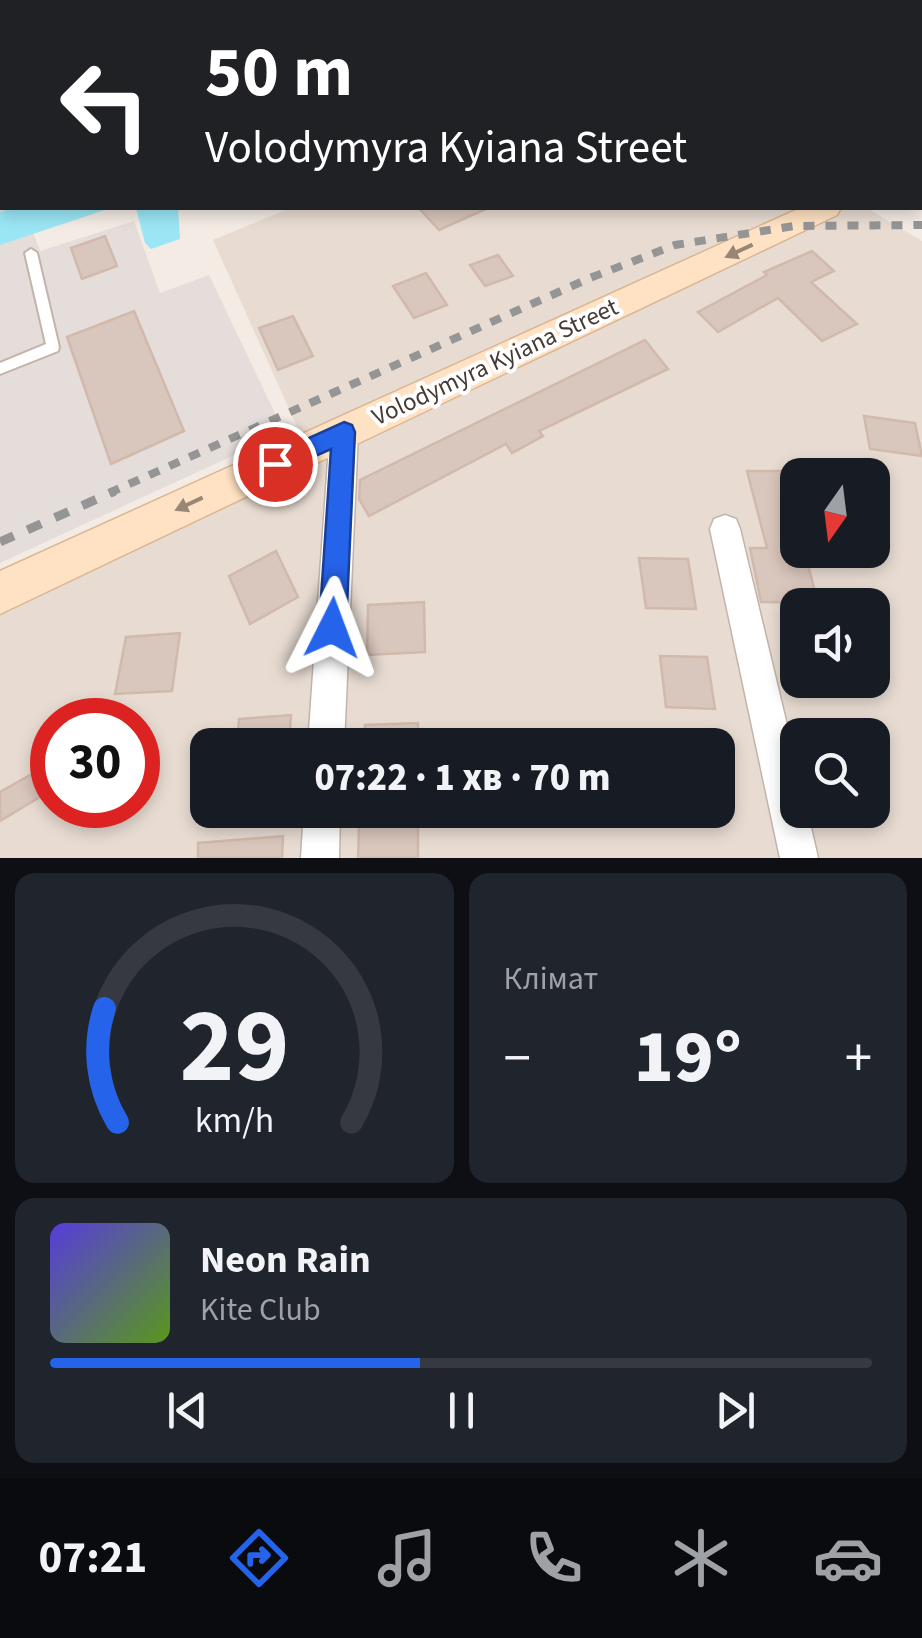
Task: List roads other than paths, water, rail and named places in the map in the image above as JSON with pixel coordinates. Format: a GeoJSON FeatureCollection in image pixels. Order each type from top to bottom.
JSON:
{"type":"FeatureCollection","features":[{"type":"Feature","properties":{"kind":"main road","name":"Volodymyra Kyiana Street"},"geometry":{"type":"LineString","coordinates":[[0,593],[822,210]]}},
{"type":"Feature","properties":{"kind":"street"},"geometry":{"type":"LineString","coordinates":[[327,728],[344,432]]}},
{"type":"Feature","properties":{"kind":"street"},"geometry":{"type":"LineString","coordinates":[[725,529],[798,858]]}},
{"type":"Feature","properties":{"kind":"street"},"geometry":{"type":"LineString","coordinates":[[320,858],[321,828]]}},
{"type":"Feature","properties":{"kind":"lane"},"geometry":{"type":"LineString","coordinates":[[0,369],[53,347],[32,253]]}},
{"type":"Feature","properties":{"kind":"water"},"geometry":{"type":"Polygon","coordinates":[[[6,210],[105,210],[0,245],[0,212],[6,210]]]}},
{"type":"Feature","properties":{"kind":"water"},"geometry":{"type":"Polygon","coordinates":[[[137,210],[178,210],[180,239],[151,249],[145,243],[137,210]]]}},
{"type":"Feature","properties":{"kind":"railway"},"geometry":{"type":"LineString","coordinates":[[109,493],[590,278],[675,245],[794,226],[922,225]]}},
{"type":"Feature","properties":{"kind":"railway"},"geometry":{"type":"LineString","coordinates":[[0,542],[115,491]]}}]}
